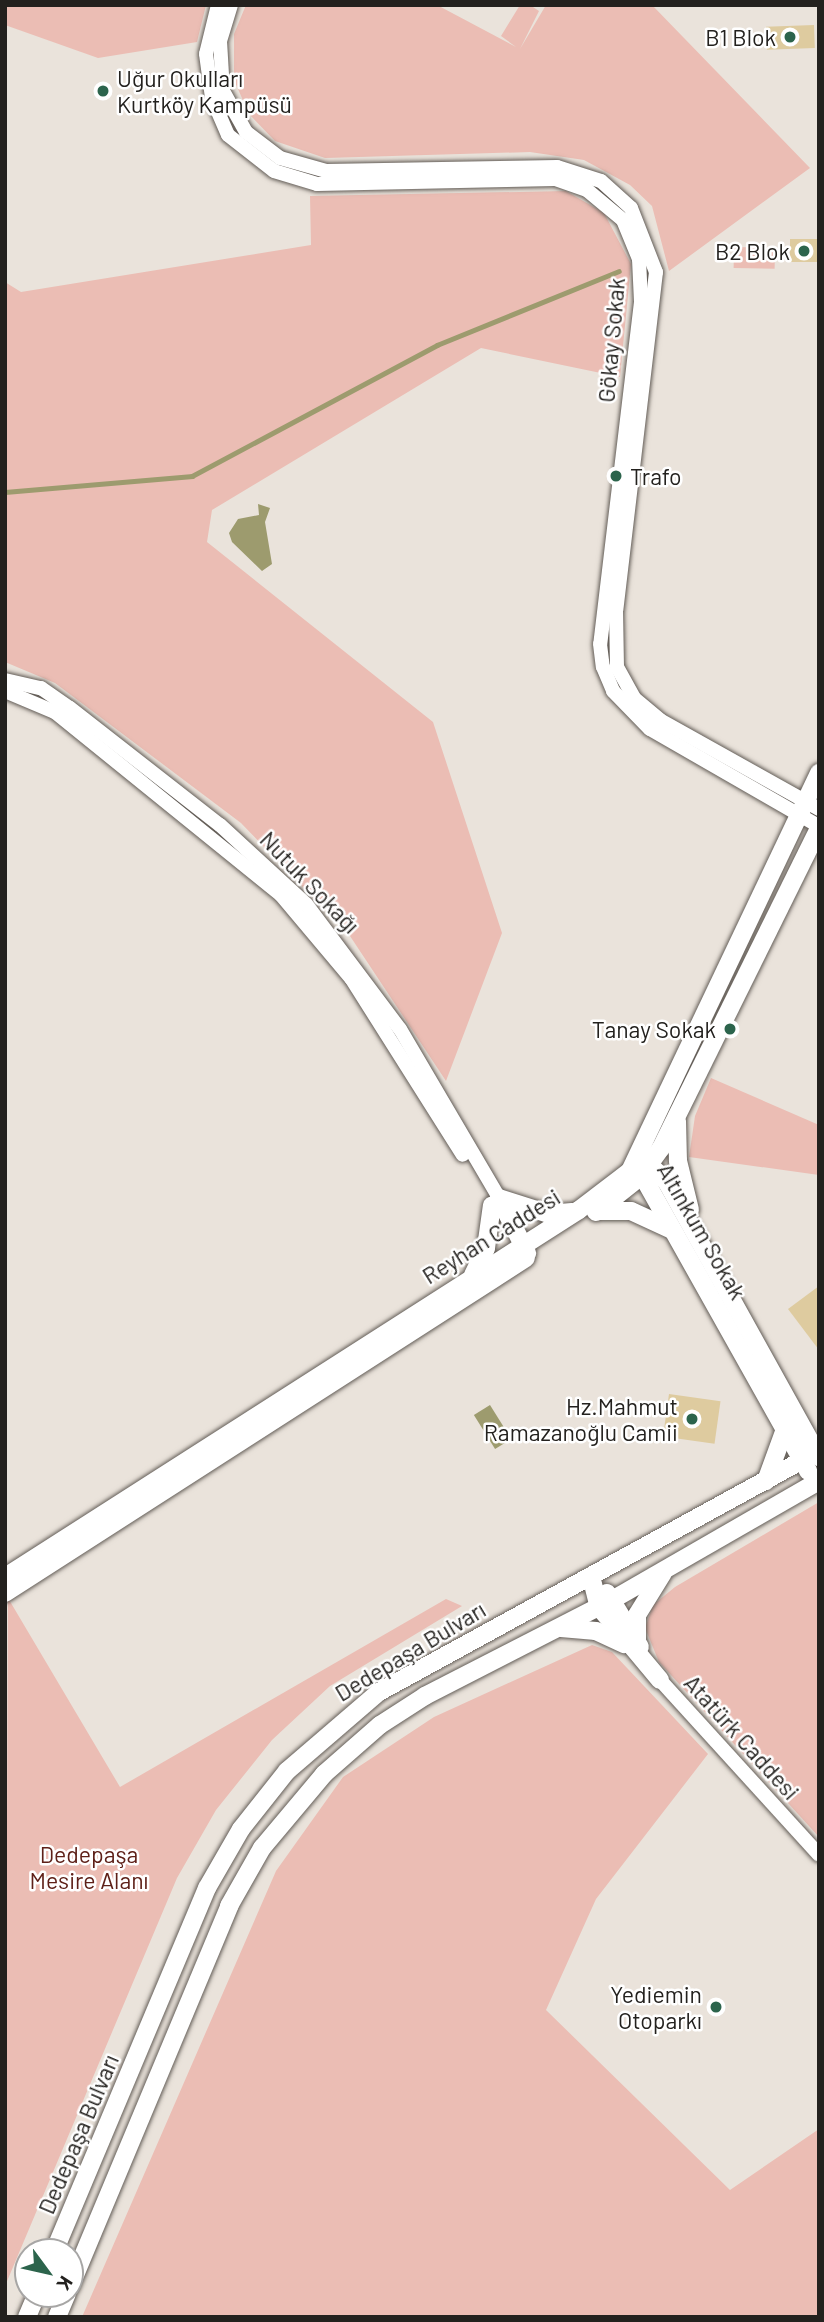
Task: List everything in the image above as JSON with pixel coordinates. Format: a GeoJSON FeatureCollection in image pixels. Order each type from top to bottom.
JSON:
{"type":"FeatureCollection","features":[{"type":"Feature","properties":{"kind":"main road"},"geometry":{"type":"LineString","coordinates":[[642,1168],[808,808],[819,774]]}},
{"type":"Feature","properties":{"kind":"main road"},"geometry":{"type":"LineString","coordinates":[[5,1593],[523,1251],[588,1211],[642,1168],[677,1116],[819,827]]}},
{"type":"Feature","properties":{"kind":"main road"},"geometry":{"type":"LineString","coordinates":[[677,1116],[681,1177],[698,1237]]}},
{"type":"Feature","properties":{"kind":"main road","name":"Altınkum Sokak"},"geometry":{"type":"LineString","coordinates":[[642,1168],[672,1230],[785,1429],[814,1456]]}},
{"type":"Feature","properties":{"kind":"main road","name":"Altınkum Sokak"},"geometry":{"type":"LineString","coordinates":[[642,1168],[698,1237],[794,1411],[814,1456],[819,1480]]}},
{"type":"Feature","properties":{"kind":"main road"},"geometry":{"type":"LineString","coordinates":[[495,1202],[549,1214],[631,1211],[672,1230]]}},
{"type":"Feature","properties":{"kind":"main road"},"geometry":{"type":"LineString","coordinates":[[495,1202],[523,1251]]}},
{"type":"Feature","properties":{"kind":"main road"},"geometry":{"type":"LineString","coordinates":[[471,1278],[486,1248],[495,1202]]}},
{"type":"Feature","properties":{"kind":"main road","name":"Reyhan Caddesi"},"geometry":{"type":"LineString","coordinates":[[5,1577],[471,1278],[523,1251]]}},
{"type":"Feature","properties":{"kind":"main road"},"geometry":{"type":"LineString","coordinates":[[794,1411],[819,1426]]}},
{"type":"Feature","properties":{"kind":"main road"},"geometry":{"type":"LineString","coordinates":[[764,1485],[776,1466],[785,1429]]}},
{"type":"Feature","properties":{"kind":"main road","name":"Dedepaşa Bulvarı"},"geometry":{"type":"LineString","coordinates":[[60,2238],[208,1888],[265,1796],[317,1741],[379,1692],[814,1456]]}},
{"type":"Feature","properties":{"kind":"main road","name":"Dedepaşa Bulvarı"},"geometry":{"type":"LineString","coordinates":[[84,2253],[229,1906],[279,1824],[324,1774],[380,1725],[459,1678],[606,1604],[819,1480]]}},
{"type":"Feature","properties":{"kind":"main road"},"geometry":{"type":"LineString","coordinates":[[632,1644],[637,1615],[669,1565]]}},
{"type":"Feature","properties":{"kind":"main road"},"geometry":{"type":"LineString","coordinates":[[591,1576],[632,1644],[660,1680]]}},
{"type":"Feature","properties":{"kind":"main road"},"geometry":{"type":"LineString","coordinates":[[559,1628],[596,1632],[632,1644]]}},
{"type":"Feature","properties":{"kind":"street","name":"Gökay Sokak"},"geometry":{"type":"LineString","coordinates":[[218,5],[206,41],[212,98],[228,135],[274,171],[317,184],[555,179],[587,190],[623,220],[639,259],[641,286],[614,635],[624,684],[660,720],[808,808],[819,827]]}},
{"type":"Feature","properties":{"kind":"street","name":"Gökay Sokak"},"geometry":{"type":"LineString","coordinates":[[231,5],[220,41],[223,91],[246,132],[280,158],[326,171],[557,166],[601,181],[631,208],[656,272],[624,496]]}},
{"type":"Feature","properties":{"kind":"street","name":"Nutuk Sokağı"},"geometry":{"type":"LineString","coordinates":[[5,680],[41,688],[70,708],[220,825],[306,904],[400,1029],[495,1202]]}},
{"type":"Feature","properties":{"kind":"street","name":"Nutuk Sokağı"},"geometry":{"type":"LineString","coordinates":[[5,691],[55,712],[281,895],[359,989],[495,1202]]}},
{"type":"Feature","properties":{"kind":"street","name":"Atatürk Caddesi"},"geometry":{"type":"LineString","coordinates":[[660,1680],[819,1855]]}},
{"type":"Feature","properties":{"kind":"green space"},"geometry":{"type":"Polygon","coordinates":[[[5,5],[206,5],[197,42],[98,58],[5,25],[5,5]]]}},
{"type":"Feature","properties":{"kind":"green space"},"geometry":{"type":"Polygon","coordinates":[[[246,5],[437,5],[516,47],[501,36],[520,5],[530,5],[539,11],[520,49],[546,5],[652,5],[810,168],[669,271],[652,206],[630,185],[584,160],[530,152],[325,158],[275,141],[249,114],[234,80],[234,34],[246,5]]]}},
{"type":"Feature","properties":{"kind":"green space"},"geometry":{"type":"Polygon","coordinates":[[[566,191],[604,213],[631,264],[620,377],[481,348],[212,510],[207,542],[433,722],[502,933],[446,1081],[350,936],[241,823],[55,683],[5,662],[5,282],[21,292],[311,245],[310,196],[566,191]]]}},
{"type":"Feature","properties":{"kind":"green space"},"geometry":{"type":"Polygon","coordinates":[[[734,247],[775,248],[775,269],[734,268],[734,247]]]}},
{"type":"Feature","properties":{"kind":"green space"},"geometry":{"type":"Polygon","coordinates":[[[711,1078],[819,1125],[819,1175],[689,1157],[695,1116],[711,1078]]]}},
{"type":"Feature","properties":{"kind":"green space"},"geometry":{"type":"Polygon","coordinates":[[[819,1502],[819,1837],[659,1662],[645,1628],[653,1605],[675,1587],[819,1502]]]}},
{"type":"Feature","properties":{"kind":"green space","name":"Dedepaşa Mesire Alanı"},"geometry":{"type":"Polygon","coordinates":[[[8,1598],[120,1787],[446,1599],[462,1606],[330,1686],[272,1740],[216,1810],[177,1878],[25,2238],[14,2238],[14,2265],[5,2286],[8,1598]]]}},
{"type":"Feature","properties":{"kind":"green space"},"geometry":{"type":"Polygon","coordinates":[[[592,1645],[612,1652],[708,1754],[596,1899],[546,2010],[730,2190],[819,2129],[819,2317],[82,2317],[276,1871],[343,1777],[434,1717],[592,1645]]]}},
{"type":"Feature","properties":{"kind":"shaded area"},"geometry":{"type":"Polygon","coordinates":[[[258,504],[270,508],[265,522],[272,564],[262,571],[232,542],[229,533],[238,519],[259,515],[258,504]]]}},
{"type":"Feature","properties":{"kind":"shaded area"},"geometry":{"type":"Polygon","coordinates":[[[490,1405],[511,1439],[495,1449],[474,1415],[490,1405]]]}},
{"type":"Feature","properties":{"kind":"building","name":"B1 Blok"},"geometry":{"type":"Polygon","coordinates":[[[814,25],[815,48],[767,50],[766,27],[814,25]]]}},
{"type":"Feature","properties":{"kind":"building","name":"B2 Blok"},"geometry":{"type":"Polygon","coordinates":[[[790,239],[819,239],[819,262],[790,262],[790,239]]]}},
{"type":"Feature","properties":{"kind":"building"},"geometry":{"type":"Polygon","coordinates":[[[819,1286],[819,1350],[788,1309],[819,1286]]]}},
{"type":"Feature","properties":{"kind":"building","name":"Hz.Mahmut Ramazanoğlu Camii"},"geometry":{"type":"Polygon","coordinates":[[[669,1394],[720,1401],[715,1444],[663,1437],[669,1394]]]}},
{"type":"Feature","properties":{"kind":"waterway"},"geometry":{"type":"LineString","coordinates":[[5,492],[192,476],[437,345],[619,271]]}},
{"type":"Feature","properties":{"kind":"place","name":"B1 Blok"},"geometry":{"type":"Point","coordinates":[790,37]}},
{"type":"Feature","properties":{"kind":"place","name":"Uğur Okulları Kurtköy Kampüsü"},"geometry":{"type":"Point","coordinates":[103,91]}},
{"type":"Feature","properties":{"kind":"place","name":"B2 Blok"},"geometry":{"type":"Point","coordinates":[804,251]}},
{"type":"Feature","properties":{"kind":"place","name":"Trafo"},"geometry":{"type":"Point","coordinates":[616,476]}},
{"type":"Feature","properties":{"kind":"place","name":"Tanay Sokak"},"geometry":{"type":"Point","coordinates":[730,1029]}},
{"type":"Feature","properties":{"kind":"place","name":"Hz.Mahmut Ramazanoğlu Camii"},"geometry":{"type":"Point","coordinates":[692,1419]}},
{"type":"Feature","properties":{"kind":"place","name":"Yediemin Otoparkı"},"geometry":{"type":"Point","coordinates":[716,2007]}}]}
